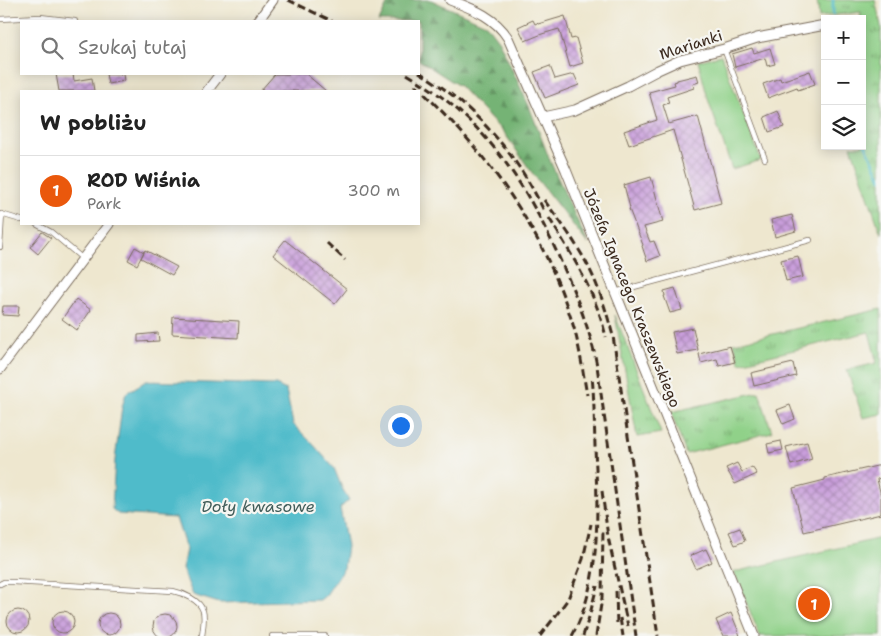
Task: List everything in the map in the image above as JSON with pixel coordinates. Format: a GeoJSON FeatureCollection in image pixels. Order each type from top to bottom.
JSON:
{"type":"FeatureCollection","features":[{"type":"Feature","properties":{"kind":"street"},"geometry":{"type":"LineString","coordinates":[[259,20],[273,0]]}},
{"type":"Feature","properties":{"kind":"street","name":"Józefa Ignacego Kraszewskiego"},"geometry":{"type":"LineString","coordinates":[[450,0],[488,17],[505,32],[543,117],[754,636]]}},
{"type":"Feature","properties":{"kind":"street","name":"Marianki"},"geometry":{"type":"LineString","coordinates":[[543,117],[575,110],[680,60],[724,49],[756,38],[821,26]]}},
{"type":"Feature","properties":{"kind":"street"},"geometry":{"type":"LineString","coordinates":[[208,90],[216,75]]}},
{"type":"Feature","properties":{"kind":"street"},"geometry":{"type":"LineString","coordinates":[[0,369],[108,225]]}},
{"type":"Feature","properties":{"kind":"lane"},"geometry":{"type":"LineString","coordinates":[[0,19],[40,17],[66,20]]}},
{"type":"Feature","properties":{"kind":"lane"},"geometry":{"type":"LineString","coordinates":[[724,49],[765,159]]}},
{"type":"Feature","properties":{"kind":"lane"},"geometry":{"type":"LineString","coordinates":[[0,247],[1,214],[20,220]]}},
{"type":"Feature","properties":{"kind":"lane"},"geometry":{"type":"LineString","coordinates":[[38,225],[51,232],[83,258]]}},
{"type":"Feature","properties":{"kind":"lane"},"geometry":{"type":"LineString","coordinates":[[615,292],[810,240]]}},
{"type":"Feature","properties":{"kind":"lane"},"geometry":{"type":"LineString","coordinates":[[0,584],[13,582],[179,592],[194,600],[203,610],[202,636]]}},
{"type":"Feature","properties":{"kind":"lane"},"geometry":{"type":"LineString","coordinates":[[272,636],[325,636]]}},
{"type":"Feature","properties":{"kind":"green space"},"geometry":{"type":"Polygon","coordinates":[[[389,0],[431,0],[486,24],[499,41],[588,244],[533,174],[505,134],[459,86],[420,61],[420,20],[379,20],[389,0]]]}},
{"type":"Feature","properties":{"kind":"green space"},"geometry":{"type":"Polygon","coordinates":[[[817,0],[875,0],[881,26],[881,234],[852,150],[866,150],[866,15],[861,15],[861,12],[821,15],[819,17],[817,0]]]}},
{"type":"Feature","properties":{"kind":"green space"},"geometry":{"type":"Polygon","coordinates":[[[721,55],[761,160],[732,169],[708,99],[698,61],[721,55]]]}},
{"type":"Feature","properties":{"kind":"green space"},"geometry":{"type":"Polygon","coordinates":[[[881,309],[881,414],[863,418],[847,370],[877,363],[869,332],[740,363],[734,343],[881,309]]]}},
{"type":"Feature","properties":{"kind":"green space"},"geometry":{"type":"Polygon","coordinates":[[[615,315],[661,433],[637,437],[615,315]]]}},
{"type":"Feature","properties":{"kind":"green space"},"geometry":{"type":"Polygon","coordinates":[[[759,392],[772,432],[686,454],[671,412],[759,392]]]}},
{"type":"Feature","properties":{"kind":"green space"},"geometry":{"type":"Polygon","coordinates":[[[881,538],[881,636],[760,636],[734,572],[881,538]]]}},
{"type":"Feature","properties":{"kind":"water","name":"Doły kwasowe"},"geometry":{"type":"Polygon","coordinates":[[[146,381],[276,385],[286,390],[293,424],[334,468],[349,500],[340,508],[347,546],[344,568],[326,595],[320,600],[219,603],[193,595],[182,569],[186,549],[176,518],[118,514],[112,509],[115,460],[122,407],[126,393],[146,381]]]}},
{"type":"Feature","properties":{"kind":"building"},"geometry":{"type":"Polygon","coordinates":[[[565,16],[571,39],[576,38],[583,63],[570,67],[559,29],[525,41],[518,27],[533,20],[535,24],[538,24],[565,16]]]}},
{"type":"Feature","properties":{"kind":"building"},"geometry":{"type":"Polygon","coordinates":[[[752,48],[754,53],[770,48],[775,64],[767,66],[765,58],[735,67],[732,54],[752,48]]]}},
{"type":"Feature","properties":{"kind":"building"},"geometry":{"type":"Polygon","coordinates":[[[550,66],[555,79],[574,74],[579,85],[545,98],[534,72],[550,66]]]}},
{"type":"Feature","properties":{"kind":"building"},"geometry":{"type":"Polygon","coordinates":[[[810,71],[815,84],[798,90],[797,87],[768,98],[763,84],[780,78],[781,81],[810,71]]]}},
{"type":"Feature","properties":{"kind":"building"},"geometry":{"type":"Polygon","coordinates":[[[56,75],[73,75],[74,81],[92,78],[94,90],[59,90],[56,75]]]}},
{"type":"Feature","properties":{"kind":"building"},"geometry":{"type":"Polygon","coordinates":[[[106,75],[123,75],[124,81],[108,84],[106,75]]]}},
{"type":"Feature","properties":{"kind":"building"},"geometry":{"type":"Polygon","coordinates":[[[274,75],[307,75],[325,90],[261,90],[274,75]]]}},
{"type":"Feature","properties":{"kind":"building"},"geometry":{"type":"Polygon","coordinates":[[[697,75],[699,82],[693,84],[694,88],[667,97],[669,103],[663,105],[669,124],[698,116],[721,203],[695,210],[673,130],[629,145],[624,131],[657,120],[649,92],[675,85],[674,82],[677,80],[697,75]]]}},
{"type":"Feature","properties":{"kind":"building"},"geometry":{"type":"Polygon","coordinates":[[[778,111],[784,127],[769,132],[764,117],[778,111]]]}},
{"type":"Feature","properties":{"kind":"building"},"geometry":{"type":"Polygon","coordinates":[[[651,177],[663,222],[644,227],[650,242],[654,241],[660,256],[647,261],[629,209],[624,185],[651,177]]]}},
{"type":"Feature","properties":{"kind":"building"},"geometry":{"type":"Polygon","coordinates":[[[792,215],[796,231],[775,237],[771,220],[792,215]]]}},
{"type":"Feature","properties":{"kind":"building"},"geometry":{"type":"Polygon","coordinates":[[[42,232],[51,238],[38,254],[30,247],[42,232]]]}},
{"type":"Feature","properties":{"kind":"building"},"geometry":{"type":"Polygon","coordinates":[[[285,240],[347,289],[335,304],[273,255],[285,240]]]}},
{"type":"Feature","properties":{"kind":"building"},"geometry":{"type":"Polygon","coordinates":[[[135,247],[144,252],[137,265],[128,260],[135,247]]]}},
{"type":"Feature","properties":{"kind":"building"},"geometry":{"type":"Polygon","coordinates":[[[145,250],[177,267],[172,275],[141,258],[145,250]]]}},
{"type":"Feature","properties":{"kind":"building"},"geometry":{"type":"Polygon","coordinates":[[[798,256],[803,277],[786,281],[781,260],[798,256]]]}},
{"type":"Feature","properties":{"kind":"building"},"geometry":{"type":"Polygon","coordinates":[[[675,288],[682,310],[670,313],[664,291],[675,288]]]}},
{"type":"Feature","properties":{"kind":"building"},"geometry":{"type":"Polygon","coordinates":[[[76,299],[91,310],[77,330],[62,319],[76,299]]]}},
{"type":"Feature","properties":{"kind":"building"},"geometry":{"type":"Polygon","coordinates":[[[3,306],[19,306],[18,316],[2,315],[3,306]]]}},
{"type":"Feature","properties":{"kind":"building"},"geometry":{"type":"Polygon","coordinates":[[[173,317],[239,321],[238,338],[172,334],[173,317]]]}},
{"type":"Feature","properties":{"kind":"building"},"geometry":{"type":"Polygon","coordinates":[[[693,328],[698,350],[677,354],[672,332],[693,328]]]}},
{"type":"Feature","properties":{"kind":"building"},"geometry":{"type":"Polygon","coordinates":[[[158,333],[159,341],[138,342],[138,335],[158,333]]]}},
{"type":"Feature","properties":{"kind":"building"},"geometry":{"type":"Polygon","coordinates":[[[730,346],[735,362],[719,366],[717,359],[701,363],[699,354],[730,346]]]}},
{"type":"Feature","properties":{"kind":"building"},"geometry":{"type":"Polygon","coordinates":[[[793,363],[796,376],[754,386],[751,373],[793,363]]]}},
{"type":"Feature","properties":{"kind":"building"},"geometry":{"type":"Polygon","coordinates":[[[790,405],[795,419],[783,424],[777,410],[790,405]]]}},
{"type":"Feature","properties":{"kind":"building"},"geometry":{"type":"Polygon","coordinates":[[[781,441],[783,450],[769,453],[767,444],[781,441]]]}},
{"type":"Feature","properties":{"kind":"building"},"geometry":{"type":"Polygon","coordinates":[[[807,442],[812,459],[791,465],[786,447],[807,442]]]}},
{"type":"Feature","properties":{"kind":"building"},"geometry":{"type":"Polygon","coordinates":[[[737,463],[742,472],[752,467],[757,474],[735,484],[726,468],[737,463]]]}},
{"type":"Feature","properties":{"kind":"building"},"geometry":{"type":"Polygon","coordinates":[[[881,465],[881,478],[877,479],[881,496],[881,514],[804,532],[793,488],[825,480],[825,478],[881,465]]]}},
{"type":"Feature","properties":{"kind":"building"},"geometry":{"type":"Polygon","coordinates":[[[740,528],[745,541],[735,545],[729,532],[740,528]]]}},
{"type":"Feature","properties":{"kind":"building"},"geometry":{"type":"Polygon","coordinates":[[[706,549],[712,562],[696,569],[690,556],[706,549]]]}},
{"type":"Feature","properties":{"kind":"building"},"geometry":{"type":"Polygon","coordinates":[[[14,610],[22,610],[29,617],[29,625],[22,632],[14,632],[7,625],[7,617],[14,610]]]}},
{"type":"Feature","properties":{"kind":"building"},"geometry":{"type":"Polygon","coordinates":[[[59,611],[67,611],[74,618],[74,626],[67,633],[59,633],[52,626],[52,618],[59,611]]]}},
{"type":"Feature","properties":{"kind":"building"},"geometry":{"type":"Polygon","coordinates":[[[105,613],[113,613],[120,620],[120,628],[113,635],[105,635],[98,628],[98,620],[105,613]]]}},
{"type":"Feature","properties":{"kind":"building"},"geometry":{"type":"Polygon","coordinates":[[[731,613],[740,636],[723,636],[716,620],[731,613]]]}},
{"type":"Feature","properties":{"kind":"building"},"geometry":{"type":"Polygon","coordinates":[[[161,615],[169,615],[176,622],[176,630],[169,637],[161,637],[154,630],[154,622],[161,615]]]}},
{"type":"Feature","properties":{"kind":"waterway"},"geometry":{"type":"LineString","coordinates":[[833,0],[833,14]]}},
{"type":"Feature","properties":{"kind":"waterway"},"geometry":{"type":"LineString","coordinates":[[866,146],[881,179]]}},
{"type":"Feature","properties":{"kind":"railway"},"geometry":{"type":"LineString","coordinates":[[288,0],[330,20]]}},
{"type":"Feature","properties":{"kind":"railway"},"geometry":{"type":"LineString","coordinates":[[420,73],[458,99],[492,132],[521,169],[544,211]]}},
{"type":"Feature","properties":{"kind":"railway"},"geometry":{"type":"LineString","coordinates":[[409,75],[436,92],[456,108],[495,149],[523,188],[535,209],[556,251],[575,296],[588,330],[597,366],[636,636]]}},
{"type":"Feature","properties":{"kind":"railway"},"geometry":{"type":"LineString","coordinates":[[415,85],[442,111],[490,166],[530,226],[562,292],[574,328],[587,395]]}},
{"type":"Feature","properties":{"kind":"railway"},"geometry":{"type":"LineString","coordinates":[[544,200],[585,260],[595,281],[613,336],[658,636]]}},
{"type":"Feature","properties":{"kind":"railway"},"geometry":{"type":"LineString","coordinates":[[549,218],[575,260],[590,290],[606,337]]}},
{"type":"Feature","properties":{"kind":"railway"},"geometry":{"type":"LineString","coordinates":[[327,243],[345,260]]}},
{"type":"Feature","properties":{"kind":"railway"},"geometry":{"type":"LineString","coordinates":[[572,636],[581,617],[587,597],[595,554],[597,489],[592,376]]}},
{"type":"Feature","properties":{"kind":"railway"},"geometry":{"type":"LineString","coordinates":[[602,491],[608,537],[628,626]]}},
{"type":"Feature","properties":{"kind":"railway"},"geometry":{"type":"LineString","coordinates":[[540,636],[568,599],[583,559],[591,524]]}},
{"type":"Feature","properties":{"kind":"railway"},"geometry":{"type":"LineString","coordinates":[[596,636],[602,598],[603,529]]}},
{"type":"Feature","properties":{"kind":"railway"},"geometry":{"type":"LineString","coordinates":[[583,636],[597,586]]}},
{"type":"Feature","properties":{"kind":"railway"},"geometry":{"type":"LineString","coordinates":[[616,591],[617,626]]}},
{"type":"Feature","properties":{"kind":"railway"},"geometry":{"type":"LineString","coordinates":[[620,618],[623,636]]}},
{"type":"Feature","properties":{"kind":"place","name":"ROD Wiśnia"},"geometry":{"type":"Point","coordinates":[814,604]}}]}
